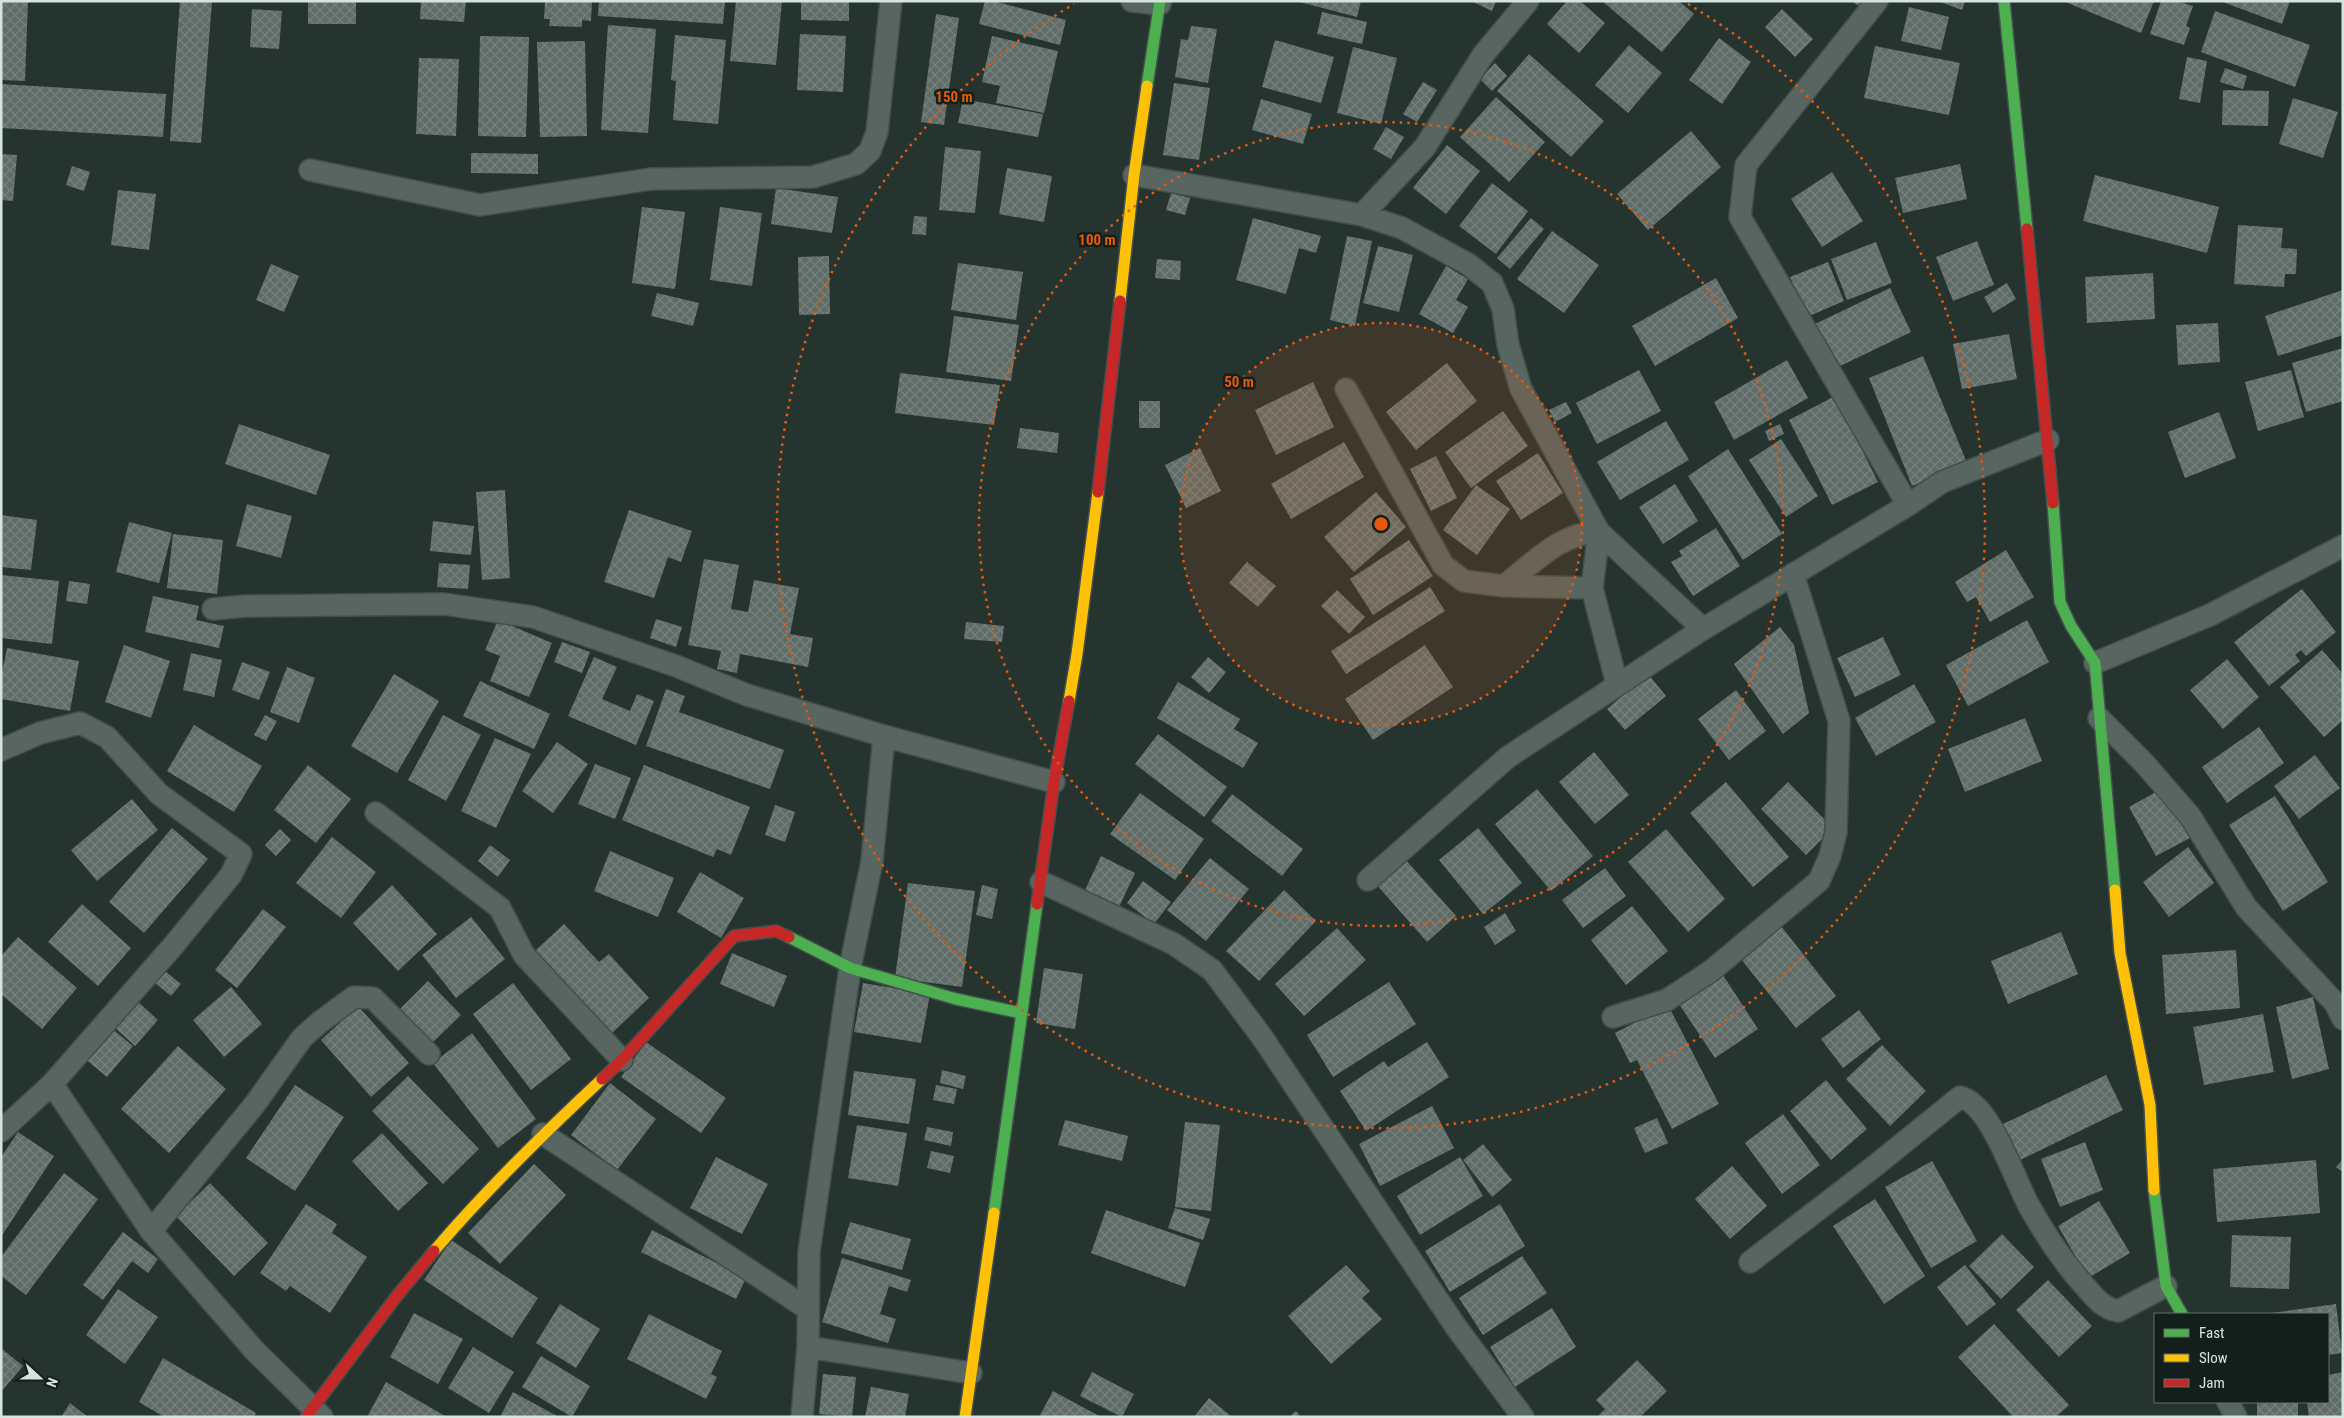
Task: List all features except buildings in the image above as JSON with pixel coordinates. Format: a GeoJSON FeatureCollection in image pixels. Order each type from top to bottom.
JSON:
{"type":"FeatureCollection","features":[{"type":"Feature","properties":{"kind":"street"},"geometry":{"type":"LineString","coordinates":[[310,170],[480,205],[651,179],[814,177],[856,164],[870,151],[877,132],[891,1]]}},
{"type":"Feature","properties":{"kind":"street"},"geometry":{"type":"LineString","coordinates":[[965,1417],[1054,782],[1078,644],[1100,480],[1134,175],[1160,3],[1132,1]]}},
{"type":"Feature","properties":{"kind":"street"},"geometry":{"type":"LineString","coordinates":[[1362,214],[1425,147],[1483,55],[1528,1]]}},
{"type":"Feature","properties":{"kind":"street"},"geometry":{"type":"LineString","coordinates":[[1877,1],[1746,165],[1740,217],[1908,505]]}},
{"type":"Feature","properties":{"kind":"street"},"geometry":{"type":"LineString","coordinates":[[2004,1],[2048,440],[2060,602],[2071,626],[2095,663],[2120,953],[2150,1105],[2155,1206],[2166,1286],[2181,1313]]}},
{"type":"Feature","properties":{"kind":"street"},"geometry":{"type":"LineString","coordinates":[[1134,175],[1362,214],[1402,228],[1468,264],[1492,283],[1503,309],[1508,345],[1521,389],[1598,532],[1702,629]]}},
{"type":"Feature","properties":{"kind":"street"},"geometry":{"type":"LineString","coordinates":[[1346,389],[1444,565],[1464,581],[1504,586],[1592,588]]}},
{"type":"Feature","properties":{"kind":"street"},"geometry":{"type":"LineString","coordinates":[[1368,880],[1508,757],[1702,629],[1908,505],[1942,482],[2048,440]]}},
{"type":"Feature","properties":{"kind":"street"},"geometry":{"type":"LineString","coordinates":[[1504,586],[1565,540],[1584,532],[1598,532]]}},
{"type":"Feature","properties":{"kind":"street"},"geometry":{"type":"LineString","coordinates":[[1598,532],[1592,588],[1617,684]]}},
{"type":"Feature","properties":{"kind":"street"},"geometry":{"type":"LineString","coordinates":[[2095,663],[2210,615],[2339,555]]}},
{"type":"Feature","properties":{"kind":"street"},"geometry":{"type":"LineString","coordinates":[[1614,1017],[1667,1000],[1711,972],[1819,881],[1830,856],[1836,832],[1839,721],[1793,574]]}},
{"type":"Feature","properties":{"kind":"street"},"geometry":{"type":"LineString","coordinates":[[212,609],[245,606],[444,604],[533,617],[676,666],[747,695],[884,736],[1054,782]]}},
{"type":"Feature","properties":{"kind":"street"},"geometry":{"type":"LineString","coordinates":[[2100,718],[2144,763],[2190,816],[2246,907],[2335,1003],[2343,1019]]}},
{"type":"Feature","properties":{"kind":"street"},"geometry":{"type":"LineString","coordinates":[[1,750],[40,733],[80,723],[107,737],[159,794],[241,854],[231,875],[172,946],[52,1084],[1,1131]]}},
{"type":"Feature","properties":{"kind":"street"},"geometry":{"type":"LineString","coordinates":[[802,1417],[808,1347],[809,1252],[850,968],[872,861],[884,736]]}},
{"type":"Feature","properties":{"kind":"street"},"geometry":{"type":"LineString","coordinates":[[376,814],[500,908],[524,955],[622,1060]]}},
{"type":"Feature","properties":{"kind":"street"},"geometry":{"type":"LineString","coordinates":[[1041,882],[1174,944],[1212,970],[1262,1037],[1456,1327],[1523,1417]]}},
{"type":"Feature","properties":{"kind":"street"},"geometry":{"type":"LineString","coordinates":[[52,1084],[152,1231],[254,1350],[313,1414],[396,1297],[451,1231],[543,1134],[622,1060],[734,936],[776,932],[850,968],[956,999],[1021,1013]]}},
{"type":"Feature","properties":{"kind":"street"},"geometry":{"type":"LineString","coordinates":[[152,1231],[255,1104],[302,1038],[354,997],[373,998],[429,1054]]}},
{"type":"Feature","properties":{"kind":"street"},"geometry":{"type":"LineString","coordinates":[[1750,1262],[1876,1165],[1960,1097],[1974,1103],[1995,1133],[2028,1203],[2059,1256],[2100,1304],[2110,1309],[2118,1310],[2166,1286]]}},
{"type":"Feature","properties":{"kind":"street"},"geometry":{"type":"LineString","coordinates":[[543,1134],[808,1309]]}},
{"type":"Feature","properties":{"kind":"street"},"geometry":{"type":"LineString","coordinates":[[808,1347],[971,1373]]}},
{"type":"Feature","properties":{"kind":"street"},"geometry":{"type":"LineString","coordinates":[[2229,1403],[2236,1417]]}},
{"type":"Feature","properties":{"kind":"traffic: fast"},"geometry":{"type":"LineString","coordinates":[[1147,86],[1160,1]]}},
{"type":"Feature","properties":{"kind":"traffic: fast"},"geometry":{"type":"LineString","coordinates":[[2004,1],[2027,229]]}},
{"type":"Feature","properties":{"kind":"traffic: fast"},"geometry":{"type":"LineString","coordinates":[[2053,503],[2060,602],[2071,626],[2095,663],[2115,890]]}},
{"type":"Feature","properties":{"kind":"traffic: fast"},"geometry":{"type":"LineString","coordinates":[[994,1213],[1037,904]]}},
{"type":"Feature","properties":{"kind":"traffic: fast"},"geometry":{"type":"LineString","coordinates":[[789,937],[850,968],[956,999],[1021,1013]]}},
{"type":"Feature","properties":{"kind":"traffic: fast"},"geometry":{"type":"LineString","coordinates":[[2154,1190],[2166,1286],[2181,1313]]}},
{"type":"Feature","properties":{"kind":"traffic: slow"},"geometry":{"type":"LineString","coordinates":[[1120,301],[1134,175],[1147,86]]}},
{"type":"Feature","properties":{"kind":"traffic: slow"},"geometry":{"type":"LineString","coordinates":[[1069,701],[1098,492]]}},
{"type":"Feature","properties":{"kind":"traffic: slow"},"geometry":{"type":"LineString","coordinates":[[2115,890],[2120,953],[2150,1105],[2154,1190]]}},
{"type":"Feature","properties":{"kind":"traffic: slow"},"geometry":{"type":"LineString","coordinates":[[434,1251],[515,1163],[602,1079]]}},
{"type":"Feature","properties":{"kind":"traffic: slow"},"geometry":{"type":"LineString","coordinates":[[965,1417],[994,1213]]}},
{"type":"Feature","properties":{"kind":"traffic: jam"},"geometry":{"type":"LineString","coordinates":[[2027,229],[2053,503]]}},
{"type":"Feature","properties":{"kind":"traffic: jam"},"geometry":{"type":"LineString","coordinates":[[1098,492],[1120,301]]}},
{"type":"Feature","properties":{"kind":"traffic: jam"},"geometry":{"type":"LineString","coordinates":[[1037,904],[1054,782],[1069,701]]}},
{"type":"Feature","properties":{"kind":"traffic: jam"},"geometry":{"type":"LineString","coordinates":[[602,1079],[622,1060],[734,936],[776,931],[789,937]]}},
{"type":"Feature","properties":{"kind":"traffic: jam"},"geometry":{"type":"LineString","coordinates":[[306,1417],[396,1297],[434,1251]]}}]}
